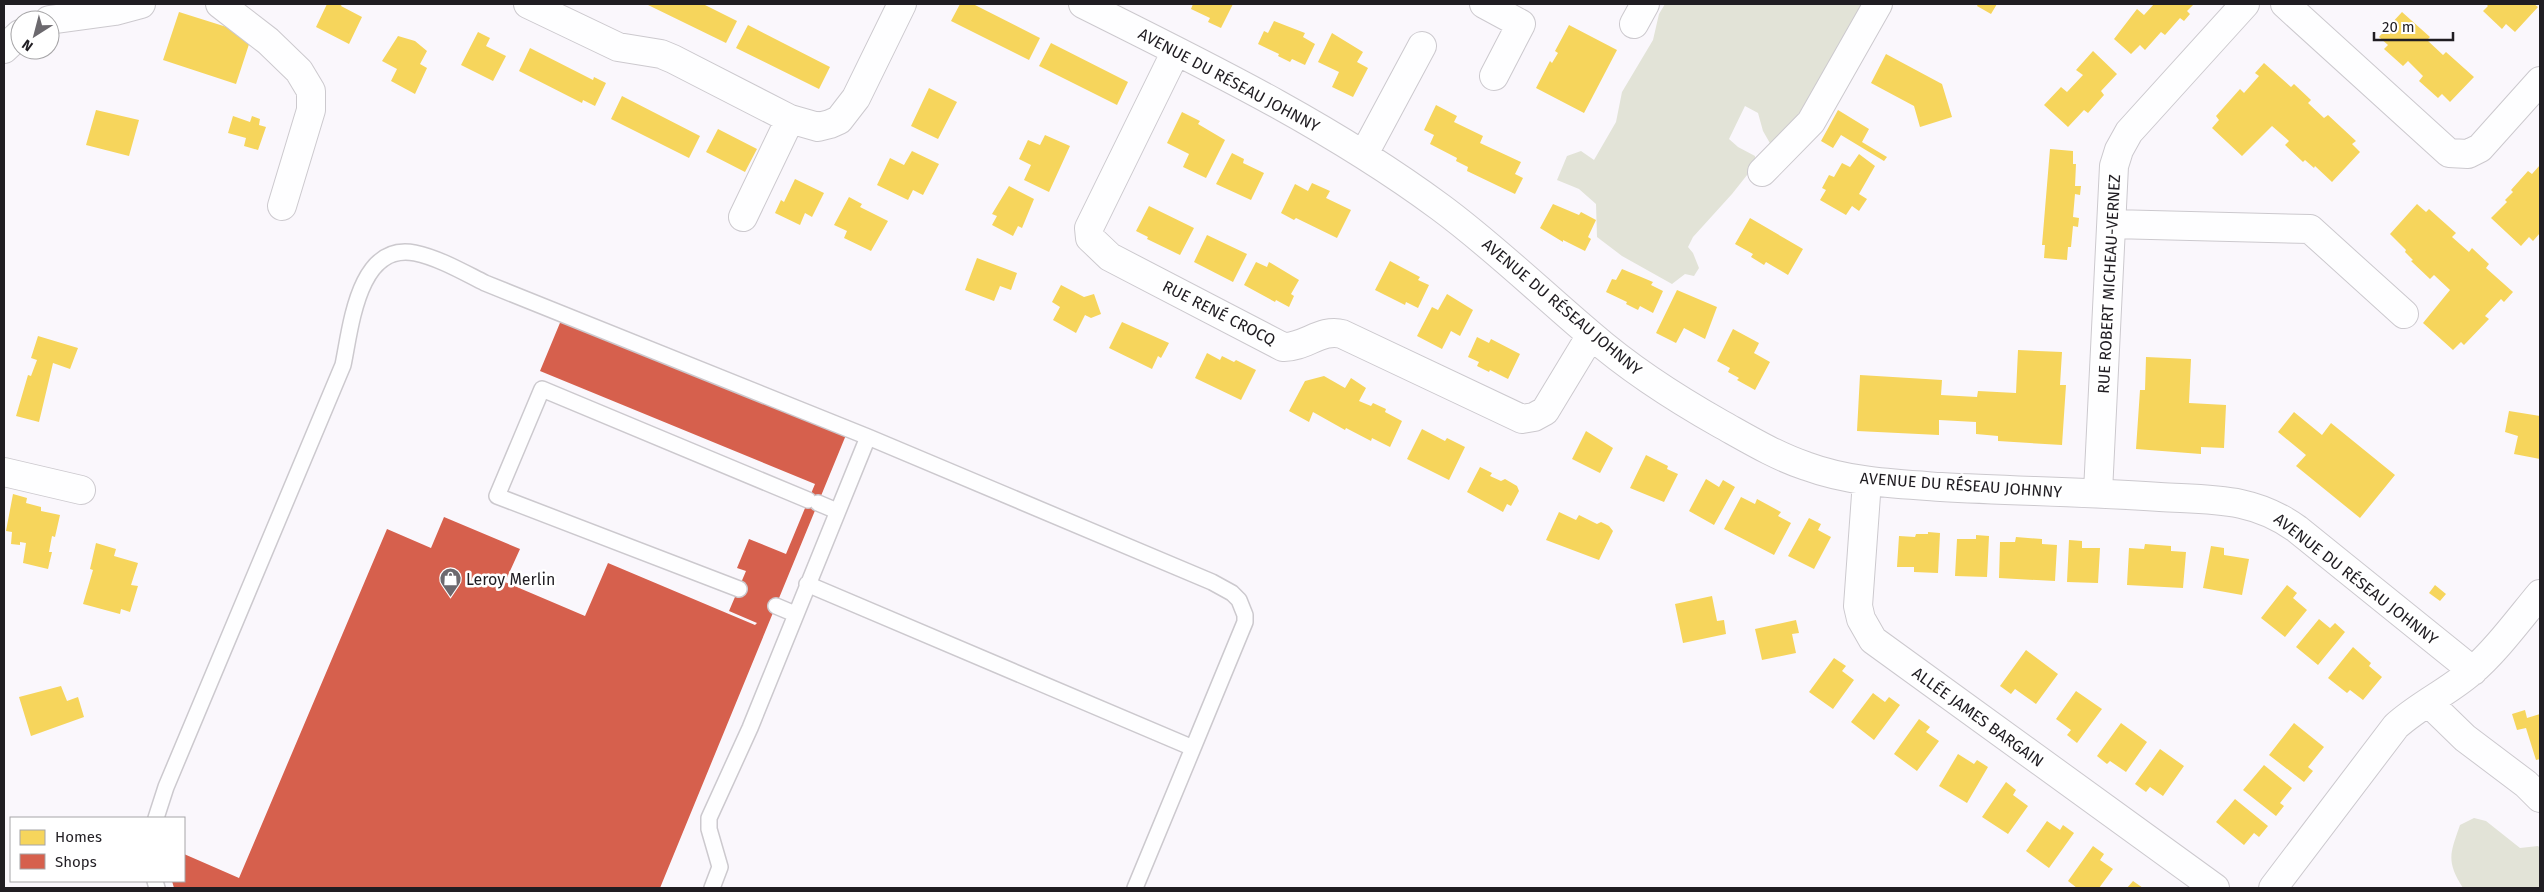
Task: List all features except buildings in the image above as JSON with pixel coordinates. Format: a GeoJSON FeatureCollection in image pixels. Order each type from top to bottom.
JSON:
{"type":"FeatureCollection","features":[{"type":"Feature","properties":{"kind":"street"},"geometry":{"type":"LineString","coordinates":[[60,18],[115,11],[141,4]]}},
{"type":"Feature","properties":{"kind":"street"},"geometry":{"type":"LineString","coordinates":[[220,4],[268,41],[299,72],[311,90],[311,110],[282,206]]}},
{"type":"Feature","properties":{"kind":"street"},"geometry":{"type":"LineString","coordinates":[[528,4],[618,47],[655,53],[673,59],[790,119],[818,127],[839,120],[856,98],[902,4]]}},
{"type":"Feature","properties":{"kind":"street","name":"AVENUE DU RÉSEAU JOHNNY"},"geometry":{"type":"LineString","coordinates":[[1083,4],[1272,101],[1364,154],[1470,230],[1540,288],[1591,335],[1656,384],[1762,446],[1816,470],[1867,481],[1999,490],[2098,492],[2252,504],[2297,528],[2473,671]]}},
{"type":"Feature","properties":{"kind":"street"},"geometry":{"type":"LineString","coordinates":[[1484,4],[1521,24],[1494,76]]}},
{"type":"Feature","properties":{"kind":"street"},"geometry":{"type":"LineString","coordinates":[[1762,172],[1811,122],[1878,4]]}},
{"type":"Feature","properties":{"kind":"street","name":"RUE ROBERT MICHEAU-VERNEZ"},"geometry":{"type":"LineString","coordinates":[[2098,492],[2114,166],[2119,150],[2129,132],[2245,4]]}},
{"type":"Feature","properties":{"kind":"street"},"geometry":{"type":"LineString","coordinates":[[2285,4],[2450,153],[2468,154],[2480,148],[2540,81]]}},
{"type":"Feature","properties":{"kind":"street"},"geometry":{"type":"LineString","coordinates":[[1364,154],[1422,46]]}},
{"type":"Feature","properties":{"kind":"street","name":"RUE RENÉ CROCQ"},"geometry":{"type":"LineString","coordinates":[[1176,51],[1093,216],[1089,228],[1090,238],[1110,257],[1283,346],[1300,345],[1330,333],[1342,334],[1522,419],[1534,418],[1545,411],[1591,335]]}},
{"type":"Feature","properties":{"kind":"street"},"geometry":{"type":"LineString","coordinates":[[743,217],[790,119]]}},
{"type":"Feature","properties":{"kind":"street"},"geometry":{"type":"LineString","coordinates":[[2112,224],[2310,229],[2404,314]]}},
{"type":"Feature","properties":{"kind":"street"},"geometry":{"type":"LineString","coordinates":[[4,472],[81,490]]}},
{"type":"Feature","properties":{"kind":"street","name":"ALLÉE JAMES BARGAIN"},"geometry":{"type":"LineString","coordinates":[[1867,481],[1858,606],[1861,619],[1873,640],[2215,888]]}},
{"type":"Feature","properties":{"kind":"street"},"geometry":{"type":"LineString","coordinates":[[2273,888],[2396,726],[2408,715],[2429,703],[2473,671],[2540,594]]}},
{"type":"Feature","properties":{"kind":"street"},"geometry":{"type":"LineString","coordinates":[[2429,703],[2465,738],[2526,784],[2540,798]]}},
{"type":"Feature","properties":{"kind":"lane"},"geometry":{"type":"LineString","coordinates":[[156,817],[166,787],[343,365],[360,290],[377,263],[400,252],[414,253],[1136,548],[1232,593],[1243,608],[1245,622],[1135,888]]}},
{"type":"Feature","properties":{"kind":"lane"},"geometry":{"type":"LineString","coordinates":[[739,589],[498,496],[542,389],[837,511]]}},
{"type":"Feature","properties":{"kind":"lane"},"geometry":{"type":"LineString","coordinates":[[712,888],[720,866],[709,829],[710,818],[750,728],[868,437]]}},
{"type":"Feature","properties":{"kind":"lane"},"geometry":{"type":"LineString","coordinates":[[807,584],[1193,748]]}},
{"type":"Feature","properties":{"kind":"lane"},"geometry":{"type":"LineString","coordinates":[[776,606],[795,614]]}},
{"type":"Feature","properties":{"kind":"shaded area"},"geometry":{"type":"Polygon","coordinates":[[[1665,4],[1872,4],[1807,108],[1771,145],[1763,131],[1758,113],[1745,106],[1729,139],[1738,147],[1755,156],[1755,165],[1693,237],[1688,247],[1693,253],[1699,268],[1694,276],[1685,274],[1672,284],[1622,256],[1597,237],[1596,204],[1579,189],[1557,180],[1567,156],[1581,151],[1594,160],[1616,122],[1622,92],[1653,40],[1659,14],[1665,4]]]}},
{"type":"Feature","properties":{"kind":"shaded area"},"geometry":{"type":"Polygon","coordinates":[[[2474,818],[2486,821],[2520,848],[2538,846],[2540,848],[2540,888],[2463,888],[2454,871],[2451,857],[2460,825],[2474,818]]]}},
{"type":"Feature","properties":{"kind":"place","name":"Leroy Merlin"},"geometry":{"type":"Point","coordinates":[450,598]}}]}
